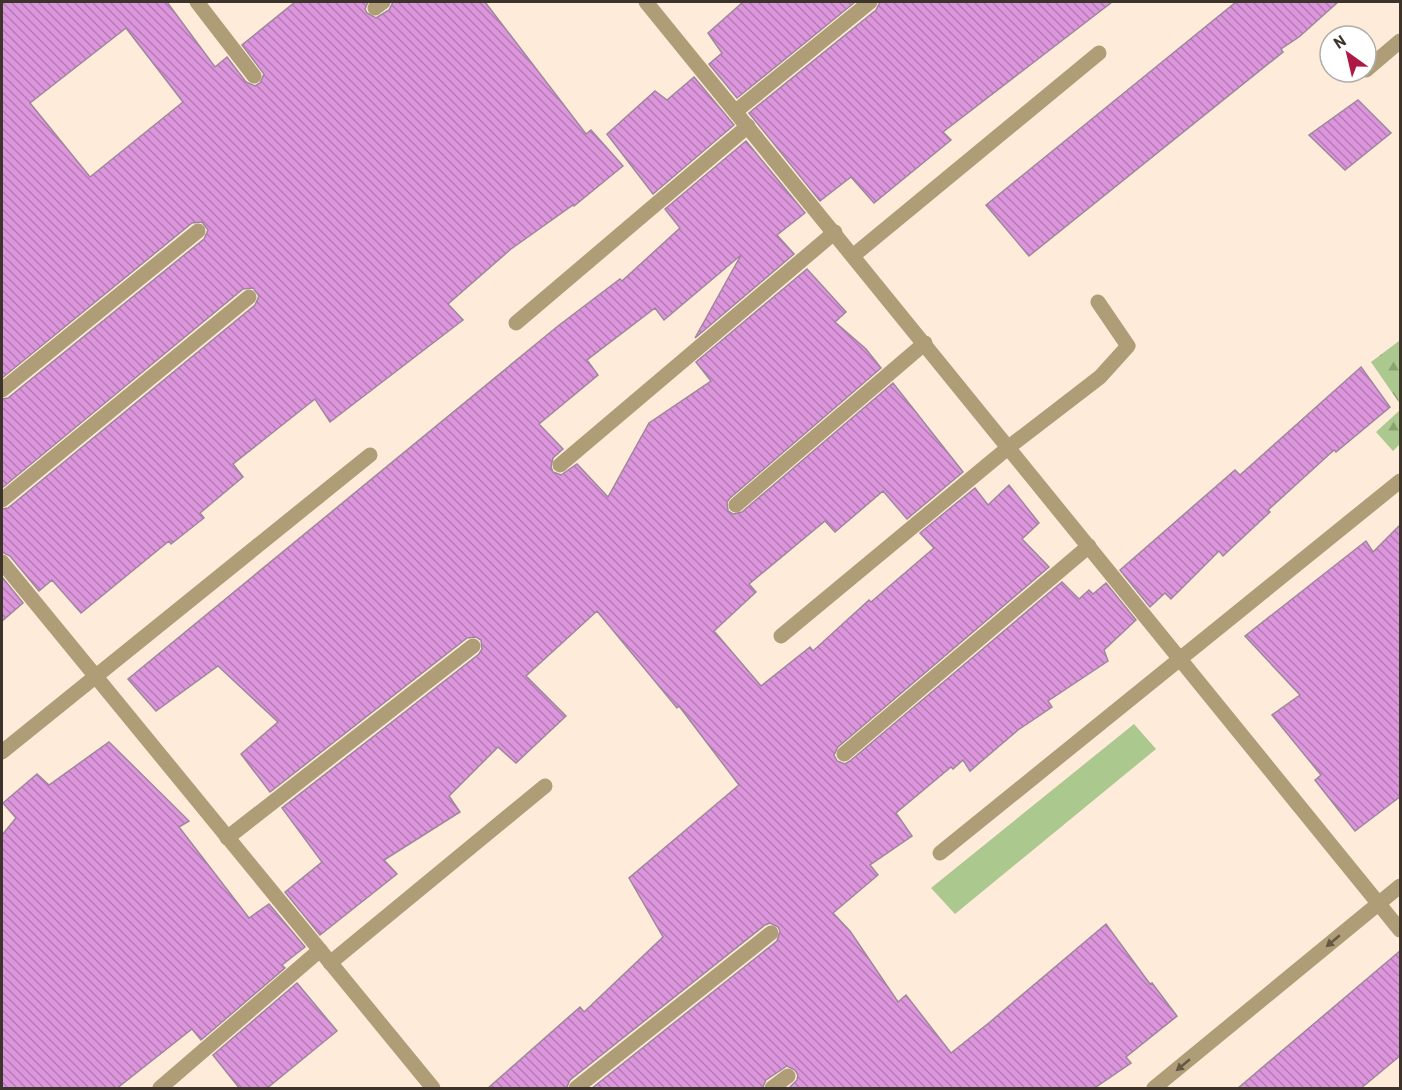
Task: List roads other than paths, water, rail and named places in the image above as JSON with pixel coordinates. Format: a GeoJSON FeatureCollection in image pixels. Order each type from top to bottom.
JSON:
{"type":"FeatureCollection","features":[{"type":"Feature","properties":{"kind":"street"},"geometry":{"type":"LineString","coordinates":[[198,2],[254,76]]}},
{"type":"Feature","properties":{"kind":"street"},"geometry":{"type":"LineString","coordinates":[[646,2],[1401,930]]}},
{"type":"Feature","properties":{"kind":"street"},"geometry":{"type":"LineString","coordinates":[[736,111],[870,2]]}},
{"type":"Feature","properties":{"kind":"street"},"geometry":{"type":"LineString","coordinates":[[1378,60],[1401,41]]}},
{"type":"Feature","properties":{"kind":"street"},"geometry":{"type":"LineString","coordinates":[[854,255],[1099,53]]}},
{"type":"Feature","properties":{"kind":"street"},"geometry":{"type":"LineString","coordinates":[[516,323],[748,126]]}},
{"type":"Feature","properties":{"kind":"street"},"geometry":{"type":"LineString","coordinates":[[2,390],[198,231]]}},
{"type":"Feature","properties":{"kind":"street"},"geometry":{"type":"LineString","coordinates":[[560,465],[835,232]]}},
{"type":"Feature","properties":{"kind":"street"},"geometry":{"type":"LineString","coordinates":[[2,500],[249,297]]}},
{"type":"Feature","properties":{"kind":"street"},"geometry":{"type":"LineString","coordinates":[[781,636],[1009,447],[1100,377],[1128,346],[1098,302]]}},
{"type":"Feature","properties":{"kind":"street"},"geometry":{"type":"LineString","coordinates":[[736,505],[925,343]]}},
{"type":"Feature","properties":{"kind":"street"},"geometry":{"type":"LineString","coordinates":[[2,753],[370,455]]}},
{"type":"Feature","properties":{"kind":"street"},"geometry":{"type":"LineString","coordinates":[[940,853],[1401,481]]}},
{"type":"Feature","properties":{"kind":"street"},"geometry":{"type":"LineString","coordinates":[[844,754],[1089,546]]}},
{"type":"Feature","properties":{"kind":"street"},"geometry":{"type":"LineString","coordinates":[[2,562],[433,1089]]}},
{"type":"Feature","properties":{"kind":"street"},"geometry":{"type":"LineString","coordinates":[[227,838],[473,646]]}},
{"type":"Feature","properties":{"kind":"street"},"geometry":{"type":"LineString","coordinates":[[330,963],[545,786]]}},
{"type":"Feature","properties":{"kind":"street"},"geometry":{"type":"LineString","coordinates":[[1154,1089],[1401,886]]}},
{"type":"Feature","properties":{"kind":"street"},"geometry":{"type":"LineString","coordinates":[[576,1089],[771,933]]}},
{"type":"Feature","properties":{"kind":"street"},"geometry":{"type":"LineString","coordinates":[[160,1089],[320,950]]}},
{"type":"Feature","properties":{"kind":"street"},"geometry":{"type":"LineString","coordinates":[[772,1089],[788,1076]]}}]}
